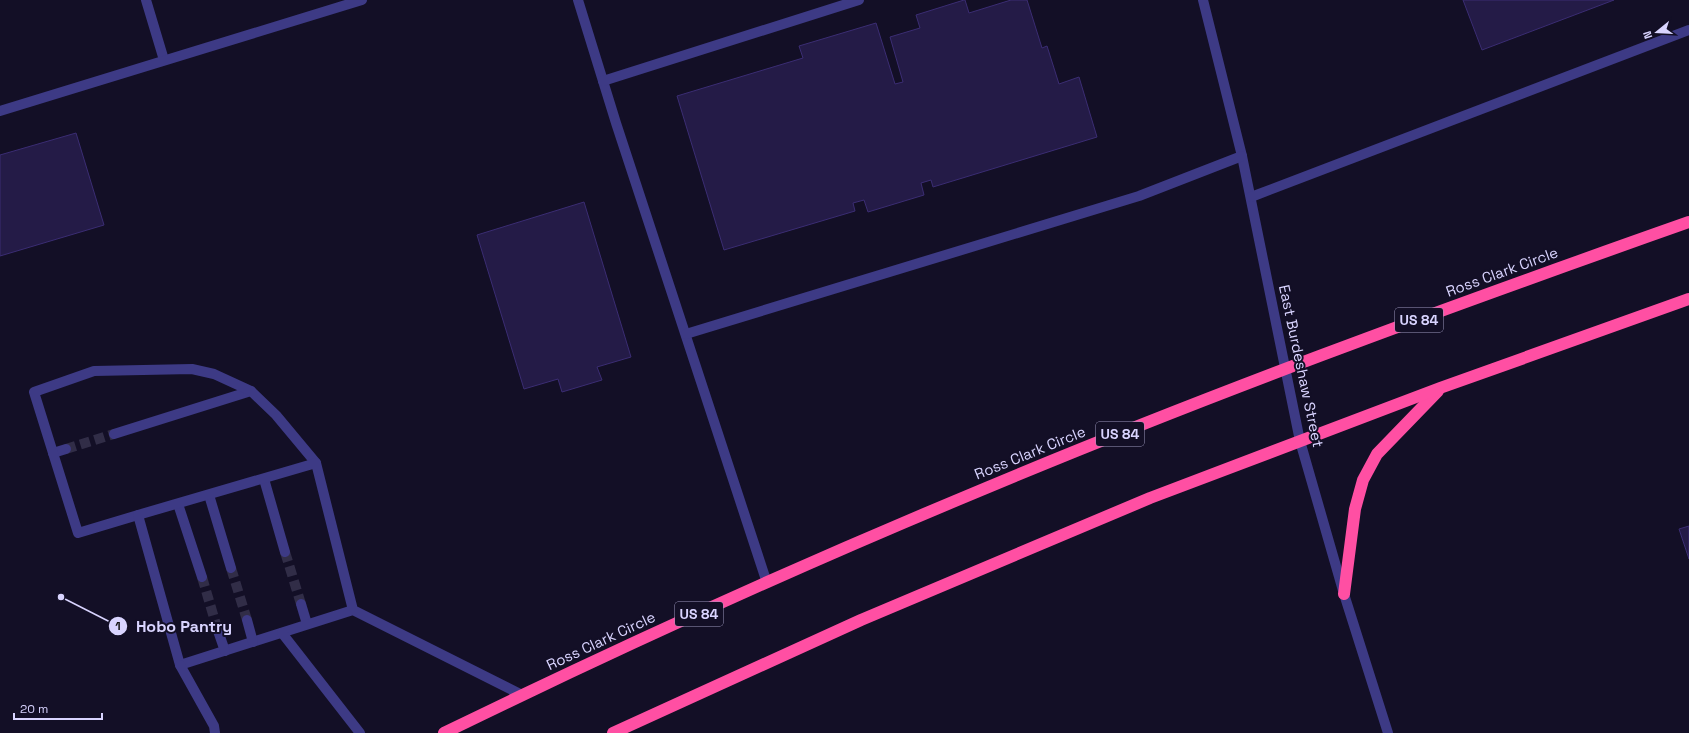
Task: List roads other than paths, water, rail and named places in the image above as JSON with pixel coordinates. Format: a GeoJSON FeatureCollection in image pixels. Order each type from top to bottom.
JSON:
{"type":"FeatureCollection","features":[{"type":"Feature","properties":{"kind":"highway","name":"Ross Clark Circle"},"geometry":{"type":"LineString","coordinates":[[444,733],[522,695],[767,583],[956,500],[1284,369],[1689,222]]}},
{"type":"Feature","properties":{"kind":"highway"},"geometry":{"type":"LineString","coordinates":[[613,733],[861,620],[1150,498],[1440,388],[1689,299]]}},
{"type":"Feature","properties":{"kind":"highway"},"geometry":{"type":"LineString","coordinates":[[1344,594],[1355,509],[1363,480],[1377,454],[1440,388]]}},
{"type":"Feature","properties":{"kind":"street"},"geometry":{"type":"LineString","coordinates":[[146,0],[164,60]]}},
{"type":"Feature","properties":{"kind":"street"},"geometry":{"type":"LineString","coordinates":[[0,110],[362,0]]}},
{"type":"Feature","properties":{"kind":"street"},"geometry":{"type":"LineString","coordinates":[[578,0],[767,583]]}},
{"type":"Feature","properties":{"kind":"street"},"geometry":{"type":"LineString","coordinates":[[603,81],[859,0]]}},
{"type":"Feature","properties":{"kind":"street","name":"East Burdeshaw Street"},"geometry":{"type":"LineString","coordinates":[[1203,0],[1242,156],[1284,369],[1300,441],[1344,594],[1388,733]]}},
{"type":"Feature","properties":{"kind":"street"},"geometry":{"type":"LineString","coordinates":[[1251,197],[1689,30]]}},
{"type":"Feature","properties":{"kind":"street"},"geometry":{"type":"LineString","coordinates":[[686,334],[1139,196],[1242,156]]}},
{"type":"Feature","properties":{"kind":"street"},"geometry":{"type":"LineString","coordinates":[[316,463],[78,533],[34,392],[94,371],[192,369],[214,374],[251,391],[276,415],[316,463],[353,610]]}},
{"type":"Feature","properties":{"kind":"street"},"geometry":{"type":"LineString","coordinates":[[114,434],[251,391]]}},
{"type":"Feature","properties":{"kind":"street"},"geometry":{"type":"LineString","coordinates":[[53,453],[66,449]]}},
{"type":"Feature","properties":{"kind":"street"},"geometry":{"type":"LineString","coordinates":[[264,479],[285,552]]}},
{"type":"Feature","properties":{"kind":"street"},"geometry":{"type":"LineString","coordinates":[[209,495],[231,568]]}},
{"type":"Feature","properties":{"kind":"street"},"geometry":{"type":"LineString","coordinates":[[178,504],[202,577]]}},
{"type":"Feature","properties":{"kind":"street"},"geometry":{"type":"LineString","coordinates":[[138,516],[180,665],[214,726],[215,733]]}},
{"type":"Feature","properties":{"kind":"street"},"geometry":{"type":"LineString","coordinates":[[301,604],[307,624]]}},
{"type":"Feature","properties":{"kind":"street"},"geometry":{"type":"LineString","coordinates":[[180,665],[353,610],[522,695]]}},
{"type":"Feature","properties":{"kind":"street"},"geometry":{"type":"LineString","coordinates":[[247,620],[253,642]]}},
{"type":"Feature","properties":{"kind":"street"},"geometry":{"type":"LineString","coordinates":[[217,628],[225,651]]}},
{"type":"Feature","properties":{"kind":"street"},"geometry":{"type":"LineString","coordinates":[[282,632],[360,733]]}},
{"type":"Feature","properties":{"kind":"tunnel"},"geometry":{"type":"LineString","coordinates":[[66,449],[114,434]]}},
{"type":"Feature","properties":{"kind":"tunnel"},"geometry":{"type":"LineString","coordinates":[[285,552],[301,604]]}},
{"type":"Feature","properties":{"kind":"tunnel"},"geometry":{"type":"LineString","coordinates":[[231,568],[247,620]]}},
{"type":"Feature","properties":{"kind":"tunnel"},"geometry":{"type":"LineString","coordinates":[[202,577],[217,628]]}},
{"type":"Feature","properties":{"kind":"place","name":"Hobo Pantry"},"geometry":{"type":"Point","coordinates":[61,597]}}]}
